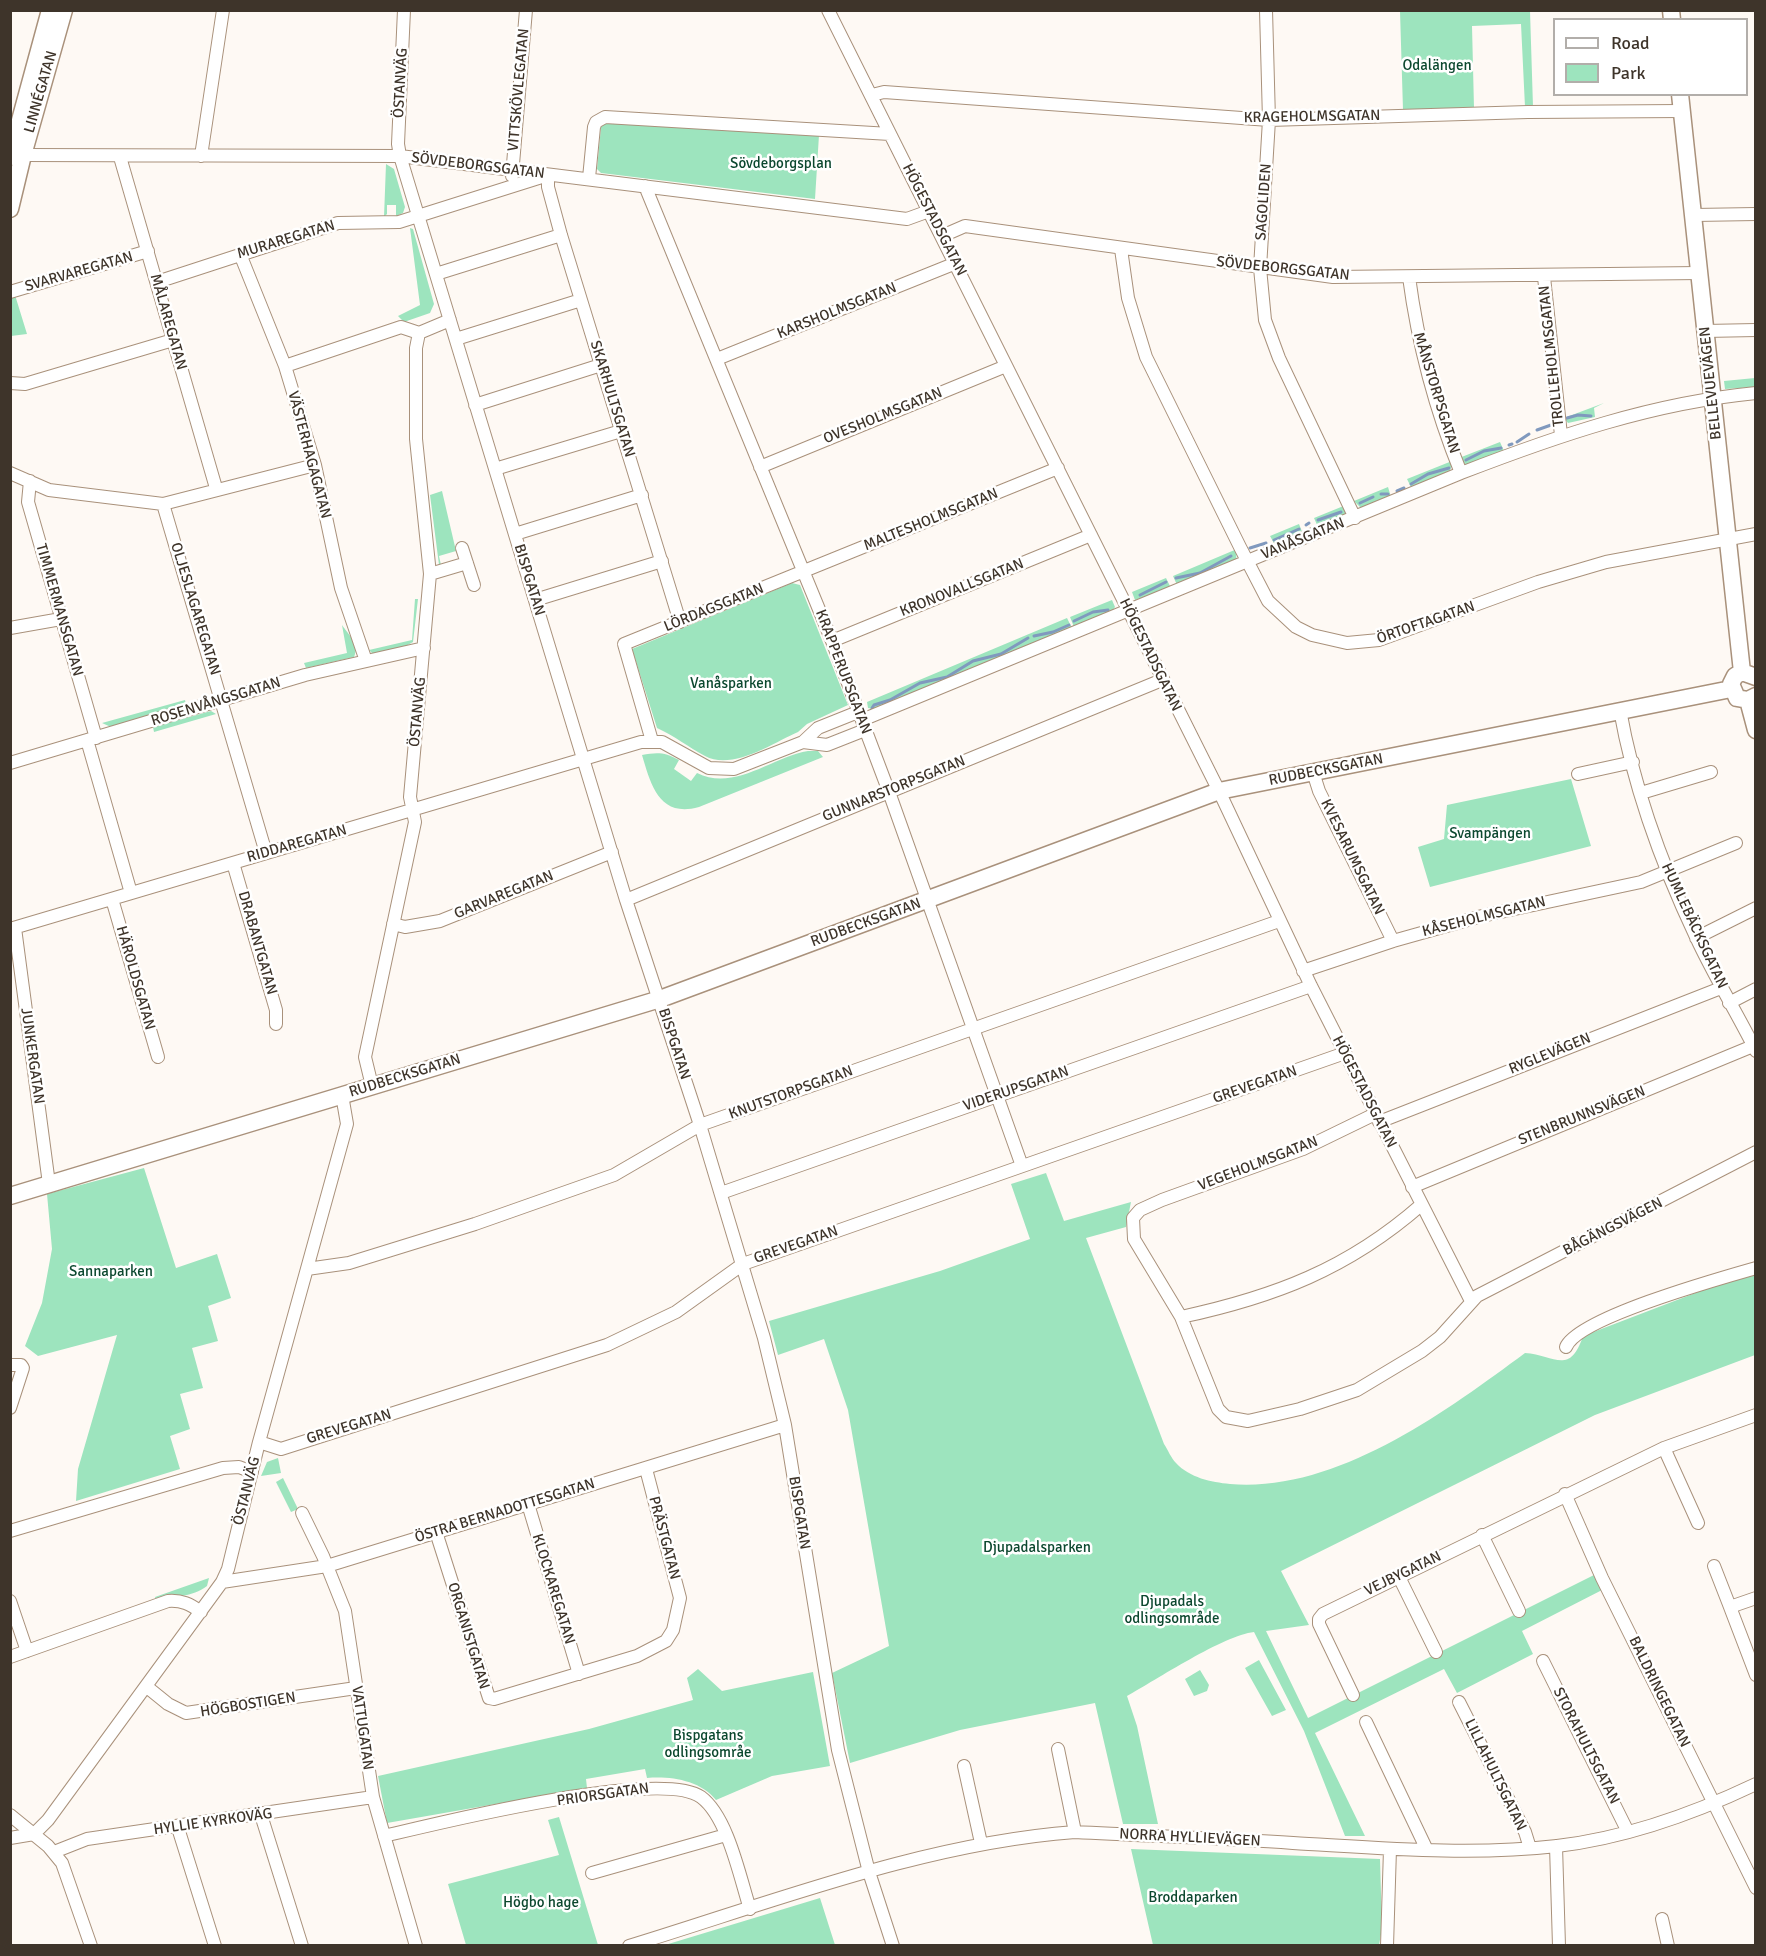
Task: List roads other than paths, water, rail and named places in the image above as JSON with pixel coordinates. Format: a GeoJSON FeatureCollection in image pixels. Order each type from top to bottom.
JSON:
{"type":"FeatureCollection","features":[{"type":"Feature","properties":{"kind":"street","name":"LINNÉGATAN"},"geometry":{"type":"LineString","coordinates":[[10,209],[17,156],[50,10]]}},
{"type":"Feature","properties":{"kind":"street","name":"LINNÉGATAN"},"geometry":{"type":"LineString","coordinates":[[17,156],[64,10]]}},
{"type":"Feature","properties":{"kind":"street"},"geometry":{"type":"LineString","coordinates":[[201,156],[223,10]]}},
{"type":"Feature","properties":{"kind":"street","name":"ÖSTANVÄG"},"geometry":{"type":"LineString","coordinates":[[400,156],[398,144],[404,10]]}},
{"type":"Feature","properties":{"kind":"street","name":"VITTSKÖVLEGATAN"},"geometry":{"type":"LineString","coordinates":[[511,186],[526,10]]}},
{"type":"Feature","properties":{"kind":"street","name":"HÖGESTADSGATAN"},"geometry":{"type":"LineString","coordinates":[[828,10],[1219,791],[1303,971],[1471,1300]]}},
{"type":"Feature","properties":{"kind":"street","name":"SAGOLIDEN"},"geometry":{"type":"LineString","coordinates":[[1266,10],[1269,120],[1260,268],[1265,320],[1279,358],[1355,518]]}},
{"type":"Feature","properties":{"kind":"street","name":"KRAGEHOLMSGATAN"},"geometry":{"type":"LineString","coordinates":[[872,95],[884,93],[1269,120],[1527,112],[1681,103]]}},
{"type":"Feature","properties":{"kind":"street","name":"BELLEVUEVÄGEN"},"geometry":{"type":"LineString","coordinates":[[1681,103],[1728,537],[1749,674],[1735,676],[1731,689]]}},
{"type":"Feature","properties":{"kind":"street"},"geometry":{"type":"LineString","coordinates":[[589,178],[594,127],[596,122],[605,117],[890,134]]}},
{"type":"Feature","properties":{"kind":"street","name":"SÖVDEBORGSGATAN"},"geometry":{"type":"LineString","coordinates":[[17,156],[400,156],[907,219],[929,211]]}},
{"type":"Feature","properties":{"kind":"street","name":"BISPGATAN"},"geometry":{"type":"LineString","coordinates":[[400,156],[626,900],[660,999],[743,1264],[785,1425],[838,1750],[870,1872],[893,1946]]}},
{"type":"Feature","properties":{"kind":"street","name":"MÅLAREGATAN"},"geometry":{"type":"LineString","coordinates":[[120,157],[216,488]]}},
{"type":"Feature","properties":{"kind":"street","name":"MURAREGATAN"},"geometry":{"type":"LineString","coordinates":[[157,282],[338,223],[399,222],[418,214],[548,175]]}},
{"type":"Feature","properties":{"kind":"street","name":"SKARHULTSGATAN"},"geometry":{"type":"LineString","coordinates":[[548,175],[548,187],[561,235],[680,622]]}},
{"type":"Feature","properties":{"kind":"street","name":"KRAPPERUPSGATAN"},"geometry":{"type":"LineString","coordinates":[[645,186],[832,641],[889,792],[1022,1166]]}},
{"type":"Feature","properties":{"kind":"street"},"geometry":{"type":"LineString","coordinates":[[1694,215],[1755,214]]}},
{"type":"Feature","properties":{"kind":"street","name":"SÖVDEBORGSGATAN"},"geometry":{"type":"LineString","coordinates":[[942,236],[965,226],[1333,277],[1544,277],[1700,273]]}},
{"type":"Feature","properties":{"kind":"street"},"geometry":{"type":"LineString","coordinates":[[436,274],[561,235]]}},
{"type":"Feature","properties":{"kind":"street","name":"ÖRTOFTAGATAN"},"geometry":{"type":"LineString","coordinates":[[1120,249],[1128,298],[1146,357],[1268,601],[1296,627],[1331,641],[1363,643],[1395,635],[1538,582],[1606,562],[1728,537],[1755,534]]}},
{"type":"Feature","properties":{"kind":"street","name":"SVARVAREGATAN"},"geometry":{"type":"LineString","coordinates":[[10,292],[148,251]]}},
{"type":"Feature","properties":{"kind":"street","name":"VÄSTERHAGAGATAN"},"geometry":{"type":"LineString","coordinates":[[240,254],[285,366],[315,465],[341,588],[366,661]]}},
{"type":"Feature","properties":{"kind":"street","name":"KARSHOLMSGATAN"},"geometry":{"type":"LineString","coordinates":[[717,359],[956,263]]}},
{"type":"Feature","properties":{"kind":"street","name":"MÅNSTORPSGATAN"},"geometry":{"type":"LineString","coordinates":[[1409,277],[1416,327],[1426,373],[1461,473]]}},
{"type":"Feature","properties":{"kind":"street","name":"TROLLEHOLMSGATAN"},"geometry":{"type":"LineString","coordinates":[[1544,277],[1561,435]]}},
{"type":"Feature","properties":{"kind":"street"},"geometry":{"type":"LineString","coordinates":[[456,339],[581,300]]}},
{"type":"Feature","properties":{"kind":"street"},"geometry":{"type":"LineString","coordinates":[[285,366],[401,327],[419,333],[450,320]]}},
{"type":"Feature","properties":{"kind":"street"},"geometry":{"type":"LineString","coordinates":[[1706,331],[1755,330]]}},
{"type":"Feature","properties":{"kind":"street","name":"ÖSTANVÄG"},"geometry":{"type":"LineString","coordinates":[[372,1086],[365,1057],[415,822],[410,798],[430,574],[416,439],[416,348],[419,333]]}},
{"type":"Feature","properties":{"kind":"street"},"geometry":{"type":"LineString","coordinates":[[10,382],[25,384],[173,340]]}},
{"type":"Feature","properties":{"kind":"street"},"geometry":{"type":"LineString","coordinates":[[476,405],[601,365]]}},
{"type":"Feature","properties":{"kind":"street","name":"OVESHOLMSGATAN"},"geometry":{"type":"LineString","coordinates":[[760,467],[1006,366]]}},
{"type":"Feature","properties":{"kind":"street","name":"VANÅSGATAN"},"geometry":{"type":"LineString","coordinates":[[862,721],[1461,473],[1561,435],[1657,408],[1713,397],[1755,393]]}},
{"type":"Feature","properties":{"kind":"street"},"geometry":{"type":"LineString","coordinates":[[495,469],[621,431]]}},
{"type":"Feature","properties":{"kind":"street"},"geometry":{"type":"LineString","coordinates":[[10,473],[49,490],[163,504],[216,488],[315,465]]}},
{"type":"Feature","properties":{"kind":"street","name":"MALTESHOLMSGATAN"},"geometry":{"type":"LineString","coordinates":[[805,572],[1058,468]]}},
{"type":"Feature","properties":{"kind":"street","name":"TIMMERMANSGATAN"},"geometry":{"type":"LineString","coordinates":[[30,481],[28,502],[61,620],[130,893]]}},
{"type":"Feature","properties":{"kind":"street"},"geometry":{"type":"LineString","coordinates":[[515,534],[642,495]]}},
{"type":"Feature","properties":{"kind":"street","name":"OLJESLAGAREGATAN"},"geometry":{"type":"LineString","coordinates":[[163,504],[266,853]]}},
{"type":"Feature","properties":{"kind":"street","name":"KRONOVALLSGATAN"},"geometry":{"type":"LineString","coordinates":[[832,641],[1091,535]]}},
{"type":"Feature","properties":{"kind":"street"},"geometry":{"type":"LineString","coordinates":[[462,548],[474,585]]}},
{"type":"Feature","properties":{"kind":"street"},"geometry":{"type":"LineString","coordinates":[[535,600],[662,561]]}},
{"type":"Feature","properties":{"kind":"street"},"geometry":{"type":"LineString","coordinates":[[430,574],[467,564]]}},
{"type":"Feature","properties":{"kind":"street","name":"LÖRDAGSGATAN"},"geometry":{"type":"LineString","coordinates":[[652,741],[624,644],[805,572]]}},
{"type":"Feature","properties":{"kind":"street"},"geometry":{"type":"LineString","coordinates":[[10,628],[61,620]]}},
{"type":"Feature","properties":{"kind":"street","name":"ROSENVÅNGSGATAN"},"geometry":{"type":"LineString","coordinates":[[10,763],[305,675],[424,648]]}},
{"type":"Feature","properties":{"kind":"street","name":"GUNNARSTORPSGATAN"},"geometry":{"type":"LineString","coordinates":[[626,900],[1162,680]]}},
{"type":"Feature","properties":{"kind":"street"},"geometry":{"type":"LineString","coordinates":[[1731,689],[1737,698],[1752,698],[1755,730]]}},
{"type":"Feature","properties":{"kind":"street","name":"RUDBECKSGATAN"},"geometry":{"type":"LineString","coordinates":[[10,1196],[660,999],[1219,791],[1731,689]]}},
{"type":"Feature","properties":{"kind":"street","name":"HUMLEBÄCKSGATAN"},"geometry":{"type":"LineString","coordinates":[[1620,710],[1641,793],[1667,873],[1696,938],[1754,1049]]}},
{"type":"Feature","properties":{"kind":"street"},"geometry":{"type":"LineString","coordinates":[[583,759],[652,741],[674,747],[709,768],[721,770],[745,766],[803,742],[818,728],[862,721]]}},
{"type":"Feature","properties":{"kind":"street"},"geometry":{"type":"LineString","coordinates":[[803,742],[827,745],[862,721]]}},
{"type":"Feature","properties":{"kind":"street","name":"RIDDAREGATAN"},"geometry":{"type":"LineString","coordinates":[[13,928],[583,759]]}},
{"type":"Feature","properties":{"kind":"street"},"geometry":{"type":"LineString","coordinates":[[1578,774],[1633,762]]}},
{"type":"Feature","properties":{"kind":"street","name":"KVESARUMSGATAN"},"geometry":{"type":"LineString","coordinates":[[1313,772],[1319,791],[1393,941]]}},
{"type":"Feature","properties":{"kind":"street"},"geometry":{"type":"LineString","coordinates":[[1641,793],[1711,772]]}},
{"type":"Feature","properties":{"kind":"street","name":"KÅSEHOLMSGATAN"},"geometry":{"type":"LineString","coordinates":[[1303,971],[1393,941],[1482,916],[1641,882],[1736,843]]}},
{"type":"Feature","properties":{"kind":"street","name":"GARVAREGATAN"},"geometry":{"type":"LineString","coordinates":[[393,924],[405,927],[440,921],[612,852]]}},
{"type":"Feature","properties":{"kind":"street","name":"DRABANTGATAN"},"geometry":{"type":"LineString","coordinates":[[234,863],[276,1010],[276,1024]]}},
{"type":"Feature","properties":{"kind":"street","name":"HÄROLDSGATAN"},"geometry":{"type":"LineString","coordinates":[[112,899],[158,1057]]}},
{"type":"Feature","properties":{"kind":"street"},"geometry":{"type":"LineString","coordinates":[[1696,938],[1755,908]]}},
{"type":"Feature","properties":{"kind":"street","name":"KNUTSTORPSGATAN"},"geometry":{"type":"LineString","coordinates":[[307,1269],[349,1263],[614,1175],[700,1125],[1279,921]]}},
{"type":"Feature","properties":{"kind":"street","name":"JUNKERGATAN"},"geometry":{"type":"LineString","coordinates":[[13,928],[49,1184]]}},
{"type":"Feature","properties":{"kind":"street","name":"VIDERUPSGATAN"},"geometry":{"type":"LineString","coordinates":[[721,1193],[1311,986]]}},
{"type":"Feature","properties":{"kind":"street","name":"RYGLEVÄGEN"},"geometry":{"type":"LineString","coordinates":[[1377,1118],[1721,988]]}},
{"type":"Feature","properties":{"kind":"street"},"geometry":{"type":"LineString","coordinates":[[1729,1003],[1755,989]]}},
{"type":"Feature","properties":{"kind":"street","name":"STENBRUNNSVÄGEN"},"geometry":{"type":"LineString","coordinates":[[1412,1187],[1754,1049]]}},
{"type":"Feature","properties":{"kind":"street","name":"GREVEGATAN"},"geometry":{"type":"LineString","coordinates":[[259,1442],[281,1449],[607,1345],[676,1312],[743,1264],[1345,1053]]}},
{"type":"Feature","properties":{"kind":"street","name":"ÖSTANVÄG"},"geometry":{"type":"LineString","coordinates":[[34,1834],[48,1820],[222,1582],[347,1124],[342,1095]]}},
{"type":"Feature","properties":{"kind":"street","name":"VEGEHOLMSGATAN"},"geometry":{"type":"LineString","coordinates":[[1180,1317],[1134,1239],[1133,1218],[1140,1210],[1303,1149],[1377,1118]]}},
{"type":"Feature","properties":{"kind":"street","name":"BÅGÄNGSVÄGEN"},"geometry":{"type":"LineString","coordinates":[[1471,1300],[1755,1152]]}},
{"type":"Feature","properties":{"kind":"street"},"geometry":{"type":"LineString","coordinates":[[1421,1205],[1380,1240],[1302,1282],[1246,1302],[1180,1317],[1218,1409],[1226,1417],[1248,1421],[1331,1400],[1381,1377],[1440,1337],[1471,1300]]}},
{"type":"Feature","properties":{"kind":"street"},"geometry":{"type":"LineString","coordinates":[[1566,1347],[1576,1334],[1626,1311],[1706,1282],[1755,1268]]}},
{"type":"Feature","properties":{"kind":"street"},"geometry":{"type":"LineString","coordinates":[[10,1408],[22,1373],[16,1365]]}},
{"type":"Feature","properties":{"kind":"street","name":"VEJBYGATAN"},"geometry":{"type":"LineString","coordinates":[[1353,1695],[1318,1624],[1318,1618],[1398,1576],[1664,1448],[1755,1415]]}},
{"type":"Feature","properties":{"kind":"street","name":"ÖSTRA BERNADOTTESGATAN"},"geometry":{"type":"LineString","coordinates":[[222,1582],[327,1566],[785,1425]]}},
{"type":"Feature","properties":{"kind":"street"},"geometry":{"type":"LineString","coordinates":[[1664,1448],[1698,1523]]}},
{"type":"Feature","properties":{"kind":"street"},"geometry":{"type":"LineString","coordinates":[[10,1531],[223,1468],[239,1467],[252,1472]]}},
{"type":"Feature","properties":{"kind":"street","name":"PRÄSTGATAN"},"geometry":{"type":"LineString","coordinates":[[646,1469],[680,1598],[673,1630],[666,1641]]}},
{"type":"Feature","properties":{"kind":"street","name":"BALDRINGEGATAN"},"geometry":{"type":"LineString","coordinates":[[1565,1494],[1602,1578],[1755,1888]]}},
{"type":"Feature","properties":{"kind":"street","name":"KLOCKAREGATAN"},"geometry":{"type":"LineString","coordinates":[[528,1504],[579,1674]]}},
{"type":"Feature","properties":{"kind":"street","name":"VATTUGATAN"},"geometry":{"type":"LineString","coordinates":[[302,1513],[345,1611],[373,1797],[416,1946]]}},
{"type":"Feature","properties":{"kind":"street","name":"ORGANISTGATAN"},"geometry":{"type":"LineString","coordinates":[[436,1532],[484,1691],[489,1698],[494,1699],[579,1674],[652,1650],[666,1641]]}},
{"type":"Feature","properties":{"kind":"street"},"geometry":{"type":"LineString","coordinates":[[1482,1536],[1519,1611]]}},
{"type":"Feature","properties":{"kind":"street"},"geometry":{"type":"LineString","coordinates":[[1714,1566],[1755,1675]]}},
{"type":"Feature","properties":{"kind":"street"},"geometry":{"type":"LineString","coordinates":[[1398,1576],[1436,1652]]}},
{"type":"Feature","properties":{"kind":"street"},"geometry":{"type":"LineString","coordinates":[[1730,1607],[1755,1598]]}},
{"type":"Feature","properties":{"kind":"street"},"geometry":{"type":"LineString","coordinates":[[10,1657],[168,1601],[178,1600],[190,1604],[201,1612]]}},
{"type":"Feature","properties":{"kind":"street"},"geometry":{"type":"LineString","coordinates":[[10,1601],[27,1651]]}},
{"type":"Feature","properties":{"kind":"street","name":"STORAHULTSGATAN"},"geometry":{"type":"LineString","coordinates":[[1543,1661],[1628,1832]]}},
{"type":"Feature","properties":{"kind":"street","name":"HÖGBOSTIGEN"},"geometry":{"type":"LineString","coordinates":[[147,1687],[168,1704],[186,1713],[356,1688]]}},
{"type":"Feature","properties":{"kind":"street","name":"LILLAHULTSGATAN"},"geometry":{"type":"LineString","coordinates":[[1459,1702],[1525,1832],[1530,1848]]}},
{"type":"Feature","properties":{"kind":"street"},"geometry":{"type":"LineString","coordinates":[[1366,1722],[1427,1850]]}},
{"type":"Feature","properties":{"kind":"street"},"geometry":{"type":"LineString","coordinates":[[1058,1749],[1075,1832]]}},
{"type":"Feature","properties":{"kind":"street"},"geometry":{"type":"LineString","coordinates":[[964,1766],[981,1843]]}},
{"type":"Feature","properties":{"kind":"street","name":"NORRA HYLLIEVÄGEN"},"geometry":{"type":"LineString","coordinates":[[629,1946],[870,1872],[981,1843],[1025,1836],[1075,1832],[1390,1849],[1530,1848],[1556,1846],[1628,1832],[1714,1803],[1755,1784]]}},
{"type":"Feature","properties":{"kind":"street","name":"PRIORSGATAN"},"geometry":{"type":"LineString","coordinates":[[384,1836],[466,1816],[629,1788],[687,1790],[702,1798],[726,1835],[750,1908]]}},
{"type":"Feature","properties":{"kind":"street","name":"HYLLIE KYRKOVÄG"},"geometry":{"type":"LineString","coordinates":[[54,1852],[87,1839],[178,1828],[373,1797]]}},
{"type":"Feature","properties":{"kind":"street"},"geometry":{"type":"LineString","coordinates":[[10,1815],[54,1852],[67,1875],[91,1946]]}},
{"type":"Feature","properties":{"kind":"street"},"geometry":{"type":"LineString","coordinates":[[261,1815],[302,1946]]}},
{"type":"Feature","properties":{"kind":"street"},"geometry":{"type":"LineString","coordinates":[[178,1828],[215,1946]]}},
{"type":"Feature","properties":{"kind":"street"},"geometry":{"type":"LineString","coordinates":[[10,1838],[34,1834]]}},
{"type":"Feature","properties":{"kind":"street"},"geometry":{"type":"LineString","coordinates":[[592,1873],[726,1835]]}},
{"type":"Feature","properties":{"kind":"street"},"geometry":{"type":"LineString","coordinates":[[1556,1846],[1559,1946]]}},
{"type":"Feature","properties":{"kind":"street"},"geometry":{"type":"LineString","coordinates":[[1387,1946],[1390,1849]]}},
{"type":"Feature","properties":{"kind":"street"},"geometry":{"type":"LineString","coordinates":[[1662,1919],[1668,1946]]}},
{"type":"Feature","properties":{"kind":"waterway"},"geometry":{"type":"LineString","coordinates":[[1567,418],[1578,415],[1591,416]]}},
{"type":"Feature","properties":{"kind":"waterway"},"geometry":{"type":"LineString","coordinates":[[1537,430],[1551,425]]}},
{"type":"Feature","properties":{"kind":"waterway"},"geometry":{"type":"LineString","coordinates":[[1517,442],[1529,434]]}},
{"type":"Feature","properties":{"kind":"waterway"},"geometry":{"type":"LineString","coordinates":[[1466,460],[1484,451],[1501,448]]}},
{"type":"Feature","properties":{"kind":"waterway"},"geometry":{"type":"LineString","coordinates":[[1411,484],[1428,474],[1449,468]]}},
{"type":"Feature","properties":{"kind":"waterway"},"geometry":{"type":"LineString","coordinates":[[1397,491],[1404,488]]}},
{"type":"Feature","properties":{"kind":"waterway"},"geometry":{"type":"LineString","coordinates":[[1381,494],[1388,494]]}},
{"type":"Feature","properties":{"kind":"waterway"},"geometry":{"type":"LineString","coordinates":[[1360,503],[1373,497]]}},
{"type":"Feature","properties":{"kind":"waterway"},"geometry":{"type":"LineString","coordinates":[[1318,520],[1341,512]]}},
{"type":"Feature","properties":{"kind":"waterway"},"geometry":{"type":"LineString","coordinates":[[1274,540],[1299,529]]}},
{"type":"Feature","properties":{"kind":"waterway"},"geometry":{"type":"LineString","coordinates":[[1250,548],[1266,543]]}},
{"type":"Feature","properties":{"kind":"waterway"},"geometry":{"type":"LineString","coordinates":[[1176,578],[1200,573],[1231,556]]}},
{"type":"Feature","properties":{"kind":"waterway"},"geometry":{"type":"LineString","coordinates":[[1140,595],[1166,582]]}},
{"type":"Feature","properties":{"kind":"waterway"},"geometry":{"type":"LineString","coordinates":[[1074,621],[1093,612],[1108,610]]}},
{"type":"Feature","properties":{"kind":"waterway"},"geometry":{"type":"LineString","coordinates":[[1034,636],[1053,632],[1069,625]]}},
{"type":"Feature","properties":{"kind":"waterway"},"geometry":{"type":"LineString","coordinates":[[872,708],[920,683],[947,677],[973,661],[1001,654],[1028,638]]}},
{"type":"Feature","properties":{"kind":"park label","name":"Odalängen"},"geometry":{"type":"Point","coordinates":[1437,66]}},
{"type":"Feature","properties":{"kind":"park label","name":"Sövdeborgsplan"},"geometry":{"type":"Point","coordinates":[781,164]}},
{"type":"Feature","properties":{"kind":"park label","name":"Vanåsparken"},"geometry":{"type":"Point","coordinates":[731,684]}},
{"type":"Feature","properties":{"kind":"park label","name":"Svampängen"},"geometry":{"type":"Point","coordinates":[1490,834]}},
{"type":"Feature","properties":{"kind":"park label","name":"Sannaparken"},"geometry":{"type":"Point","coordinates":[111,1272]}},
{"type":"Feature","properties":{"kind":"park label","name":"Djupadalsparken"},"geometry":{"type":"Point","coordinates":[1037,1548]}},
{"type":"Feature","properties":{"kind":"park label","name":"Djupadals odlingsområde"},"geometry":{"type":"Point","coordinates":[1172,1610]}},
{"type":"Feature","properties":{"kind":"park label","name":"Bispgatans odlingsområe"},"geometry":{"type":"Point","coordinates":[708,1744]}},
{"type":"Feature","properties":{"kind":"park label","name":"Broddaparken"},"geometry":{"type":"Point","coordinates":[1193,1898]}},
{"type":"Feature","properties":{"kind":"park label","name":"Högbo hage"},"geometry":{"type":"Point","coordinates":[541,1903]}}]}
